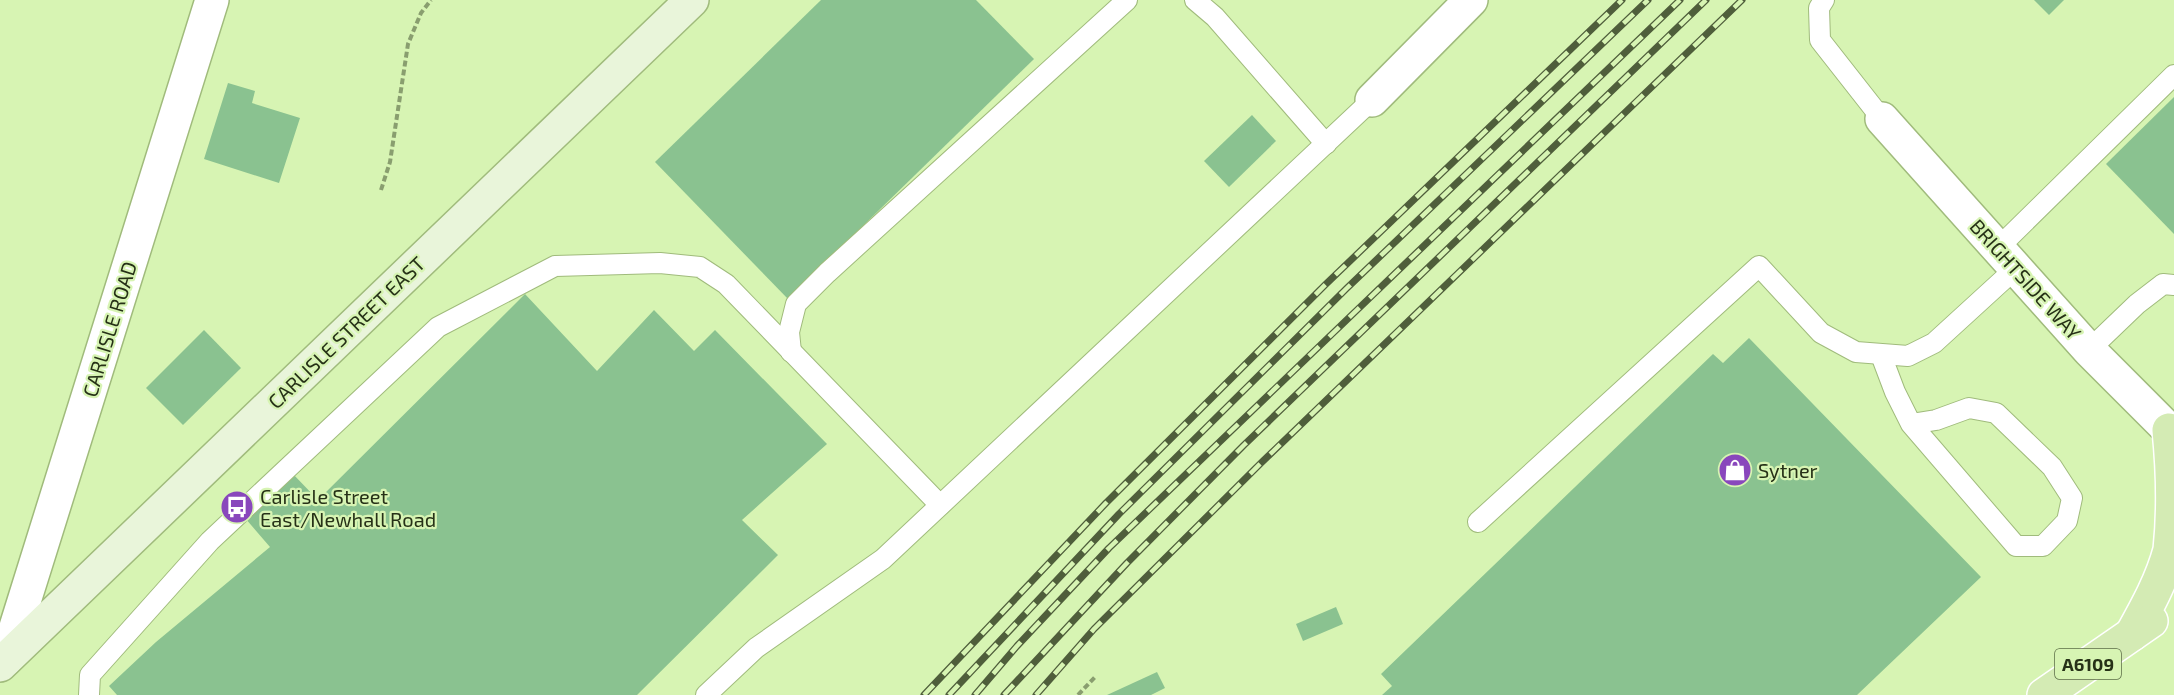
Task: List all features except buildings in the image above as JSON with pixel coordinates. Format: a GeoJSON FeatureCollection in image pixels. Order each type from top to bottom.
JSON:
{"type":"FeatureCollection","features":[{"type":"Feature","properties":{"kind":"main road","name":"CARLISLE STREET EAST"},"geometry":{"type":"LineString","coordinates":[[3,662],[692,0]]}},
{"type":"Feature","properties":{"kind":"main road"},"geometry":{"type":"LineString","coordinates":[[2132,634],[2157,588],[2170,549],[2174,516],[2171,433]]}},
{"type":"Feature","properties":{"kind":"main road","name":"A6109"},"geometry":{"type":"LineString","coordinates":[[2044,695],[2174,604]]}},
{"type":"Feature","properties":{"kind":"street","name":"CARLISLE ROAD"},"geometry":{"type":"LineString","coordinates":[[3,662],[212,0]]}},
{"type":"Feature","properties":{"kind":"street"},"geometry":{"type":"LineString","coordinates":[[1372,100],[1471,0]]}},
{"type":"Feature","properties":{"kind":"street","name":"BRIGHTSIDE WAY"},"geometry":{"type":"LineString","coordinates":[[1882,118],[2089,350],[2171,433]]}},
{"type":"Feature","properties":{"kind":"lane"},"geometry":{"type":"LineString","coordinates":[[791,352],[789,332],[796,304],[827,273],[1127,0]]}},
{"type":"Feature","properties":{"kind":"lane"},"geometry":{"type":"LineString","coordinates":[[1195,0],[1215,17],[1326,144]]}},
{"type":"Feature","properties":{"kind":"lane"},"geometry":{"type":"LineString","coordinates":[[1824,0],[1819,8],[1820,40],[1882,118]]}},
{"type":"Feature","properties":{"kind":"lane"},"geometry":{"type":"LineString","coordinates":[[1478,522],[1759,266],[1821,333],[1856,352],[1908,356],[1934,343],[2006,259],[2174,75]]}},
{"type":"Feature","properties":{"kind":"lane"},"geometry":{"type":"LineString","coordinates":[[706,695],[756,648],[883,559],[1372,100]]}},
{"type":"Feature","properties":{"kind":"lane"},"geometry":{"type":"LineString","coordinates":[[89,695],[90,675],[210,541],[438,327],[555,266],[660,263],[700,267],[726,284],[940,505]]}},
{"type":"Feature","properties":{"kind":"lane"},"geometry":{"type":"LineString","coordinates":[[2089,350],[2138,303],[2163,284],[2174,285]]}},
{"type":"Feature","properties":{"kind":"lane"},"geometry":{"type":"LineString","coordinates":[[1881,355],[1895,393],[1911,424],[2016,546],[2043,546],[2067,521],[2072,498],[2052,467],[1996,413],[1969,408],[1936,420],[1911,424]]}},
{"type":"Feature","properties":{"kind":"path"},"geometry":{"type":"LineString","coordinates":[[381,190],[390,162],[408,44],[421,13],[431,0]]}},
{"type":"Feature","properties":{"kind":"path"},"geometry":{"type":"LineString","coordinates":[[1078,695],[1096,676]]}},
{"type":"Feature","properties":{"kind":"railway"},"geometry":{"type":"LineString","coordinates":[[924,695],[1106,503],[1326,284],[1622,0]]}},
{"type":"Feature","properties":{"kind":"railway"},"geometry":{"type":"LineString","coordinates":[[949,695],[1119,514],[1347,288],[1648,0]]}},
{"type":"Feature","properties":{"kind":"railway"},"geometry":{"type":"LineString","coordinates":[[975,695],[1017,646],[1109,548],[1680,0]]}},
{"type":"Feature","properties":{"kind":"railway"},"geometry":{"type":"LineString","coordinates":[[1004,695],[1127,563],[1244,445],[1706,0]]}},
{"type":"Feature","properties":{"kind":"railway"},"geometry":{"type":"LineString","coordinates":[[1036,695],[1094,629],[1262,462],[1742,0]]}},
{"type":"Feature","properties":{"kind":"place","name":"Sytner"},"geometry":{"type":"Point","coordinates":[1735,470]}},
{"type":"Feature","properties":{"kind":"place","name":"Carlisle Street East/Newhall Road"},"geometry":{"type":"Point","coordinates":[237,507]}}]}
